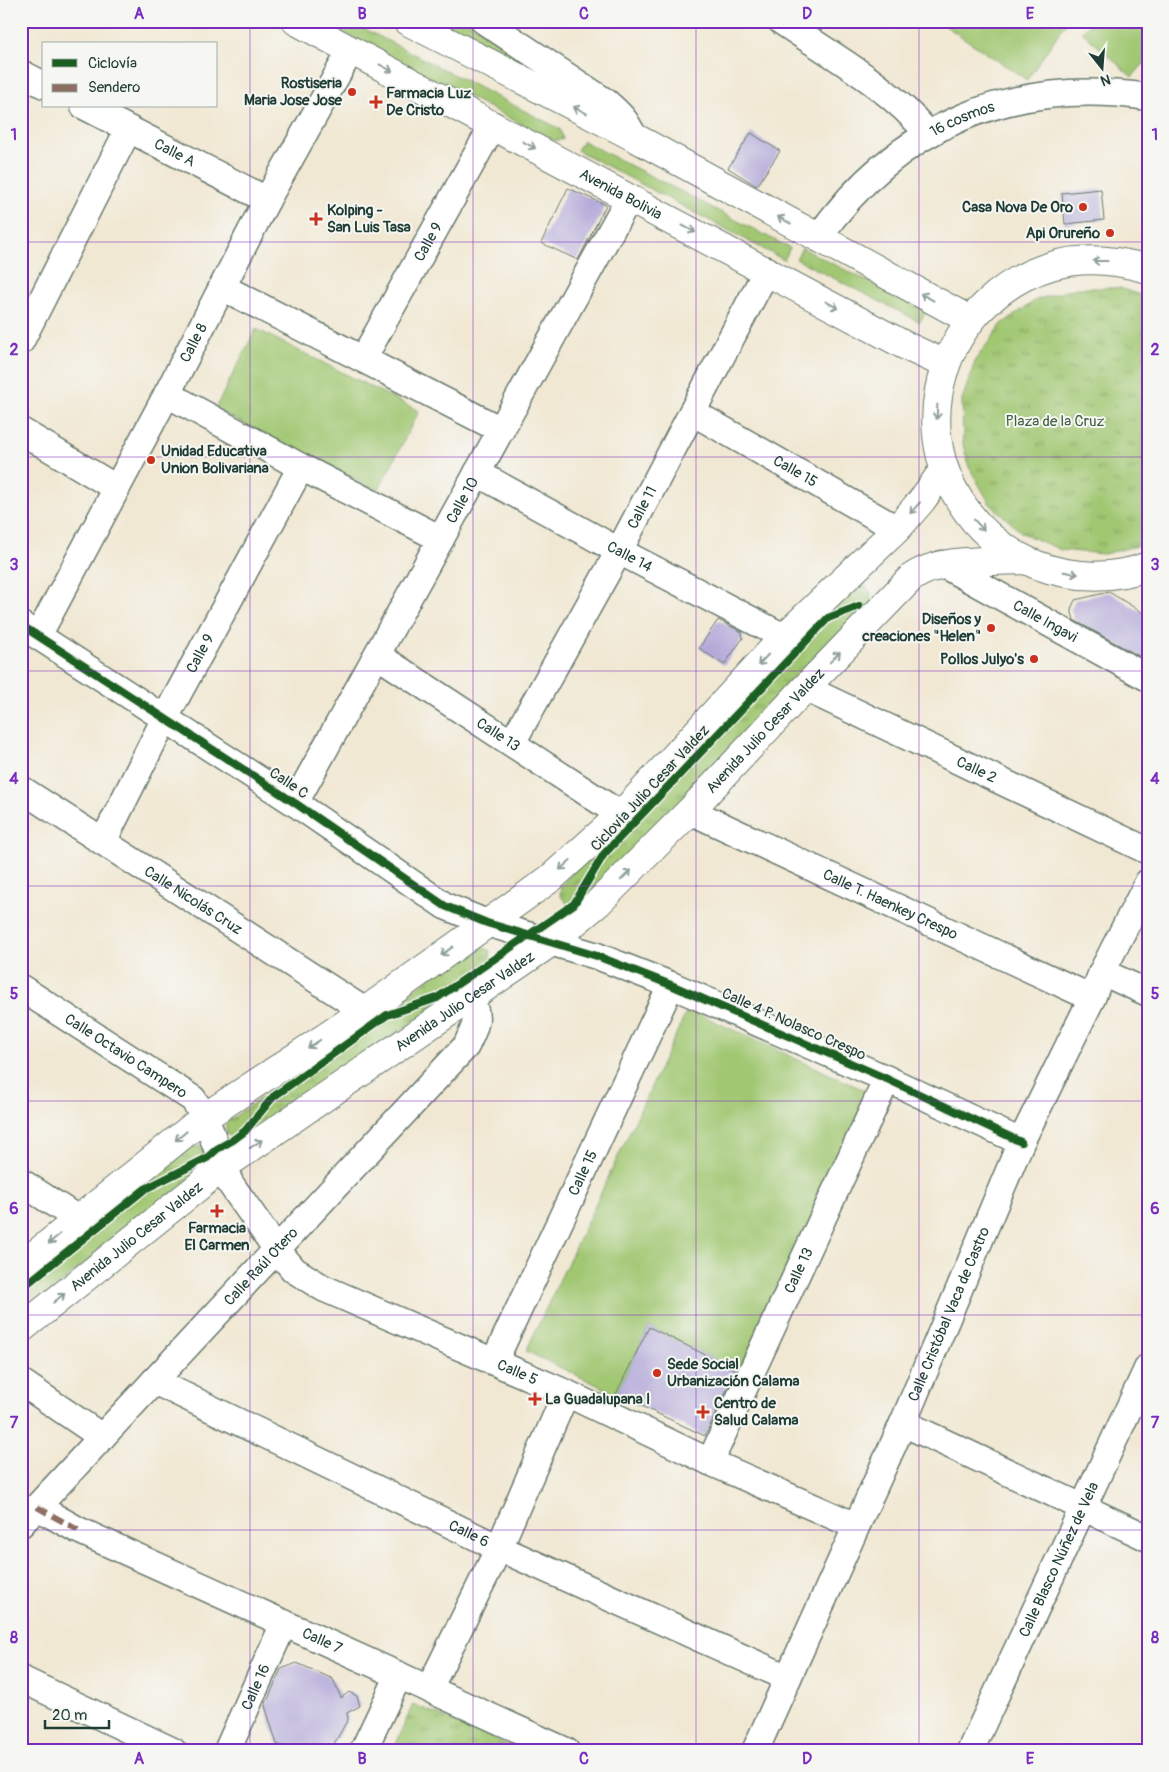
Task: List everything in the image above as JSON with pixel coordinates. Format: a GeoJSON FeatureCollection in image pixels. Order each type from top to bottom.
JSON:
{"type":"FeatureCollection","features":[{"type":"Feature","properties":{"kind":"main road","name":"Avenida Bolivia"},"geometry":{"type":"LineString","coordinates":[[296,21],[767,270],[908,347],[945,364]]}},
{"type":"Feature","properties":{"kind":"main road"},"geometry":{"type":"LineString","coordinates":[[407,21],[634,137],[970,320]]}},
{"type":"Feature","properties":{"kind":"main road"},"geometry":{"type":"LineString","coordinates":[[1148,269],[1104,260],[1073,261],[1027,275],[1004,288],[984,305],[961,333],[945,364],[938,390],[936,417],[938,444],[944,469],[954,492],[967,513],[1003,547],[1024,560],[1047,569],[1072,574],[1096,576],[1121,574],[1148,566]]}},
{"type":"Feature","properties":{"kind":"main road"},"geometry":{"type":"LineString","coordinates":[[21,1266],[205,1117],[365,1011],[551,878],[620,815],[784,637],[897,529],[922,500],[944,469]]}},
{"type":"Feature","properties":{"kind":"main road","name":"Avenida Julio Cesar Valdez"},"geometry":{"type":"LineString","coordinates":[[21,1329],[224,1166],[550,943],[598,903],[690,811],[805,688],[920,571],[942,564],[1024,560]]}},
{"type":"Feature","properties":{"kind":"street"},"geometry":{"type":"LineString","coordinates":[[484,21],[606,102],[624,118],[634,137]]}},
{"type":"Feature","properties":{"kind":"street"},"geometry":{"type":"LineString","coordinates":[[781,21],[887,92],[928,134]]}},
{"type":"Feature","properties":{"kind":"street","name":"Calle 8"},"geometry":{"type":"LineString","coordinates":[[30,631],[116,488],[167,394],[267,200],[351,50]]}},
{"type":"Feature","properties":{"kind":"street"},"geometry":{"type":"LineString","coordinates":[[21,72],[42,83]]}},
{"type":"Feature","properties":{"kind":"street","name":"16 cosmos"},"geometry":{"type":"LineString","coordinates":[[818,238],[837,211],[864,182],[895,156],[928,134],[958,120],[989,107],[1054,94],[1120,93],[1148,97]]}},
{"type":"Feature","properties":{"kind":"street","name":"Calle A"},"geometry":{"type":"LineString","coordinates":[[88,108],[267,200]]}},
{"type":"Feature","properties":{"kind":"street","name":"Calle 9"},"geometry":{"type":"LineString","coordinates":[[363,359],[493,126]]}},
{"type":"Feature","properties":{"kind":"street"},"geometry":{"type":"LineString","coordinates":[[21,341],[128,130]]}},
{"type":"Feature","properties":{"kind":"street","name":"Calle 10"},"geometry":{"type":"LineString","coordinates":[[295,803],[629,198]]}},
{"type":"Feature","properties":{"kind":"street","name":"Calle 11"},"geometry":{"type":"LineString","coordinates":[[512,743],[619,551],[767,270]]}},
{"type":"Feature","properties":{"kind":"street"},"geometry":{"type":"LineString","coordinates":[[222,287],[501,430]]}},
{"type":"Feature","properties":{"kind":"street"},"geometry":{"type":"LineString","coordinates":[[167,394],[301,467],[441,539]]}},
{"type":"Feature","properties":{"kind":"street","name":"Calle 15"},"geometry":{"type":"LineString","coordinates":[[692,412],[897,529]]}},
{"type":"Feature","properties":{"kind":"street"},"geometry":{"type":"LineString","coordinates":[[21,430],[116,488]]}},
{"type":"Feature","properties":{"kind":"street","name":"Calle 9"},"geometry":{"type":"LineString","coordinates":[[103,842],[166,718],[301,467]]}},
{"type":"Feature","properties":{"kind":"street","name":"Calle 14"},"geometry":{"type":"LineString","coordinates":[[477,474],[784,637]]}},
{"type":"Feature","properties":{"kind":"street","name":"Calle Ingavi"},"geometry":{"type":"LineString","coordinates":[[942,564],[1148,678]]}},
{"type":"Feature","properties":{"kind":"street","name":"Calle C"},"geometry":{"type":"LineString","coordinates":[[30,631],[295,803],[445,906],[487,923],[550,943]]}},
{"type":"Feature","properties":{"kind":"street","name":"Calle 13"},"geometry":{"type":"LineString","coordinates":[[377,655],[620,815]]}},
{"type":"Feature","properties":{"kind":"street","name":"Calle 2"},"geometry":{"type":"LineString","coordinates":[[805,688],[1148,851]]}},
{"type":"Feature","properties":{"kind":"street","name":"Calle Nicolás Cruz"},"geometry":{"type":"LineString","coordinates":[[21,789],[365,1011]]}},
{"type":"Feature","properties":{"kind":"street","name":"Calle T. Haenkey Crespo"},"geometry":{"type":"LineString","coordinates":[[690,811],[1092,998]]}},
{"type":"Feature","properties":{"kind":"street","name":"Calle Cristóbal Vaca de Castro"},"geometry":{"type":"LineString","coordinates":[[755,1751],[903,1423],[1021,1142],[1092,998],[1102,972],[1148,882]]}},
{"type":"Feature","properties":{"kind":"street","name":"Calle 4 P. Nolasco Crespo"},"geometry":{"type":"LineString","coordinates":[[550,943],[597,956],[671,985],[887,1079],[1021,1142]]}},
{"type":"Feature","properties":{"kind":"street"},"geometry":{"type":"LineString","coordinates":[[1102,972],[1148,993]]}},
{"type":"Feature","properties":{"kind":"street","name":"Calle 15"},"geometry":{"type":"LineString","coordinates":[[494,1362],[671,985]]}},
{"type":"Feature","properties":{"kind":"street","name":"Calle Octavio Campero"},"geometry":{"type":"LineString","coordinates":[[21,988],[193,1099],[205,1117],[224,1166]]}},
{"type":"Feature","properties":{"kind":"street","name":"Calle Raúl Otero"},"geometry":{"type":"LineString","coordinates":[[29,1516],[466,1046],[474,1030],[477,1018],[470,998]]}},
{"type":"Feature","properties":{"kind":"street","name":"Calle 13"},"geometry":{"type":"LineString","coordinates":[[710,1462],[887,1079]]}},
{"type":"Feature","properties":{"kind":"street","name":"Calle 5"},"geometry":{"type":"LineString","coordinates":[[224,1166],[230,1183],[277,1250],[294,1270],[323,1288],[566,1393],[710,1462],[856,1526]]}},
{"type":"Feature","properties":{"kind":"street"},"geometry":{"type":"LineString","coordinates":[[21,1182],[78,1219]]}},
{"type":"Feature","properties":{"kind":"street","name":"Calle Blasco Núñez de Vela"},"geometry":{"type":"LineString","coordinates":[[970,1751],[1148,1367]]}},
{"type":"Feature","properties":{"kind":"street","name":"Calle 6"},"geometry":{"type":"LineString","coordinates":[[154,1381],[498,1548],[788,1678]]}},
{"type":"Feature","properties":{"kind":"street"},"geometry":{"type":"LineString","coordinates":[[21,1382],[102,1437]]}},
{"type":"Feature","properties":{"kind":"street"},"geometry":{"type":"LineString","coordinates":[[429,1689],[498,1548],[566,1393]]}},
{"type":"Feature","properties":{"kind":"street"},"geometry":{"type":"LineString","coordinates":[[903,1423],[1148,1538]]}},
{"type":"Feature","properties":{"kind":"street","name":"Calle 7"},"geometry":{"type":"LineString","coordinates":[[29,1516],[78,1530],[566,1751]]}},
{"type":"Feature","properties":{"kind":"street","name":"Calle 16"},"geometry":{"type":"LineString","coordinates":[[227,1751],[284,1623]]}},
{"type":"Feature","properties":{"kind":"street"},"geometry":{"type":"LineString","coordinates":[[363,1751],[399,1675]]}},
{"type":"Feature","properties":{"kind":"street"},"geometry":{"type":"LineString","coordinates":[[21,1679],[173,1751]]}},
{"type":"Feature","properties":{"kind":"green space"},"geometry":{"type":"Polygon","coordinates":[[[332,21],[349,21],[560,129],[563,139],[554,141],[335,28],[332,21]]]}},
{"type":"Feature","properties":{"kind":"green space"},"geometry":{"type":"Polygon","coordinates":[[[428,21],[467,21],[594,103],[428,21]]]}},
{"type":"Feature","properties":{"kind":"green space"},"geometry":{"type":"Polygon","coordinates":[[[938,21],[1067,21],[1027,80],[938,21]]]}},
{"type":"Feature","properties":{"kind":"green space"},"geometry":{"type":"Polygon","coordinates":[[[1092,21],[1148,21],[1148,59],[1132,77],[1082,32],[1092,21]]]}},
{"type":"Feature","properties":{"kind":"green space"},"geometry":{"type":"Polygon","coordinates":[[[583,141],[790,248],[784,260],[577,150],[583,141]]]}},
{"type":"Feature","properties":{"kind":"green space"},"geometry":{"type":"Polygon","coordinates":[[[802,248],[926,311],[920,322],[796,259],[802,248]]]}},
{"type":"Feature","properties":{"kind":"green space","name":"Plaza de la Cruz"},"geometry":{"type":"Polygon","coordinates":[[[1076,288],[1120,288],[1148,298],[1148,543],[1104,554],[1061,550],[1022,533],[990,504],[969,467],[963,444],[962,400],[976,359],[1002,324],[1036,300],[1076,288]]]}},
{"type":"Feature","properties":{"kind":"green space"},"geometry":{"type":"Polygon","coordinates":[[[256,329],[419,411],[378,491],[215,409],[256,329]]]}},
{"type":"Feature","properties":{"kind":"green space"},"geometry":{"type":"Polygon","coordinates":[[[855,584],[864,584],[870,592],[871,602],[692,797],[581,902],[574,904],[566,903],[560,895],[561,885],[823,612],[855,584]]]}},
{"type":"Feature","properties":{"kind":"green space"},"geometry":{"type":"Polygon","coordinates":[[[475,946],[482,946],[490,951],[491,962],[487,971],[242,1141],[229,1136],[226,1130],[227,1122],[475,946]]]}},
{"type":"Feature","properties":{"kind":"green space"},"geometry":{"type":"Polygon","coordinates":[[[688,1009],[875,1095],[743,1373],[649,1327],[616,1394],[526,1351],[688,1009]]]}},
{"type":"Feature","properties":{"kind":"green space"},"geometry":{"type":"Polygon","coordinates":[[[198,1146],[205,1151],[207,1158],[205,1167],[21,1315],[21,1282],[188,1148],[198,1146]]]}},
{"type":"Feature","properties":{"kind":"green space"},"geometry":{"type":"Polygon","coordinates":[[[413,1704],[522,1751],[393,1751],[413,1704]]]}},
{"type":"Feature","properties":{"kind":"building"},"geometry":{"type":"Polygon","coordinates":[[[751,133],[780,151],[757,186],[728,168],[751,133]]]}},
{"type":"Feature","properties":{"kind":"building"},"geometry":{"type":"Polygon","coordinates":[[[568,188],[606,205],[578,260],[541,243],[568,188]]]}},
{"type":"Feature","properties":{"kind":"building","name":"Casa Nova De Oro"},"geometry":{"type":"Polygon","coordinates":[[[1101,189],[1104,220],[1065,224],[1062,193],[1101,189]]]}},
{"type":"Feature","properties":{"kind":"building"},"geometry":{"type":"Polygon","coordinates":[[[1109,592],[1148,616],[1148,661],[1074,620],[1071,609],[1075,600],[1109,592]]]}},
{"type":"Feature","properties":{"kind":"building"},"geometry":{"type":"Polygon","coordinates":[[[718,620],[742,632],[743,638],[724,665],[699,648],[718,620]]]}},
{"type":"Feature","properties":{"kind":"building"},"geometry":{"type":"Polygon","coordinates":[[[649,1327],[736,1370],[705,1436],[616,1394],[649,1327]]]}},
{"type":"Feature","properties":{"kind":"building"},"geometry":{"type":"Polygon","coordinates":[[[297,1663],[333,1679],[341,1698],[349,1692],[357,1696],[360,1706],[347,1713],[348,1719],[334,1744],[313,1751],[294,1751],[277,1744],[265,1706],[281,1669],[297,1663]]]}},
{"type":"Feature","properties":{"kind":"marked path"},"geometry":{"type":"LineString","coordinates":[[37,1507],[78,1530]]}},
{"type":"Feature","properties":{"kind":"cycle path","name":"Ciclovía Julio Cesar Valdez"},"geometry":{"type":"LineString","coordinates":[[21,1292],[28,1283],[145,1189],[207,1158],[217,1149],[233,1140],[245,1131],[273,1097],[387,1015],[437,998],[574,904],[604,854],[828,618],[859,606]]}},
{"type":"Feature","properties":{"kind":"cycle path"},"geometry":{"type":"LineString","coordinates":[[21,625],[295,803],[445,906],[487,923],[597,956],[671,985],[887,1079],[1021,1142]]}},
{"type":"Feature","properties":{"kind":"place","name":"Rostiseria Maria Jose Jose"},"geometry":{"type":"Point","coordinates":[352,92]}},
{"type":"Feature","properties":{"kind":"place","name":"Farmacia Luz De Cristo"},"geometry":{"type":"Point","coordinates":[376,102]}},
{"type":"Feature","properties":{"kind":"place","name":"Casa Nova De Oro"},"geometry":{"type":"Point","coordinates":[1083,207]}},
{"type":"Feature","properties":{"kind":"place","name":"Kolping - San Luis Tasa"},"geometry":{"type":"Point","coordinates":[316,219]}},
{"type":"Feature","properties":{"kind":"place","name":"Api Orureño"},"geometry":{"type":"Point","coordinates":[1110,233]}},
{"type":"Feature","properties":{"kind":"place","name":"Unidad Educativa Union Bolivariana"},"geometry":{"type":"Point","coordinates":[151,460]}},
{"type":"Feature","properties":{"kind":"place","name":"Diseños y creaciones \"Helen\""},"geometry":{"type":"Point","coordinates":[991,628]}},
{"type":"Feature","properties":{"kind":"place","name":"Pollos Julyo's"},"geometry":{"type":"Point","coordinates":[1034,659]}},
{"type":"Feature","properties":{"kind":"place","name":"Farmacia El Carmen"},"geometry":{"type":"Point","coordinates":[217,1211]}},
{"type":"Feature","properties":{"kind":"place","name":"Sede Social Urbanización Calama"},"geometry":{"type":"Point","coordinates":[657,1373]}},
{"type":"Feature","properties":{"kind":"place","name":"La Guadalupana I"},"geometry":{"type":"Point","coordinates":[535,1399]}},
{"type":"Feature","properties":{"kind":"place","name":"Centro de Salud Calama"},"geometry":{"type":"Point","coordinates":[703,1412]}}]}
